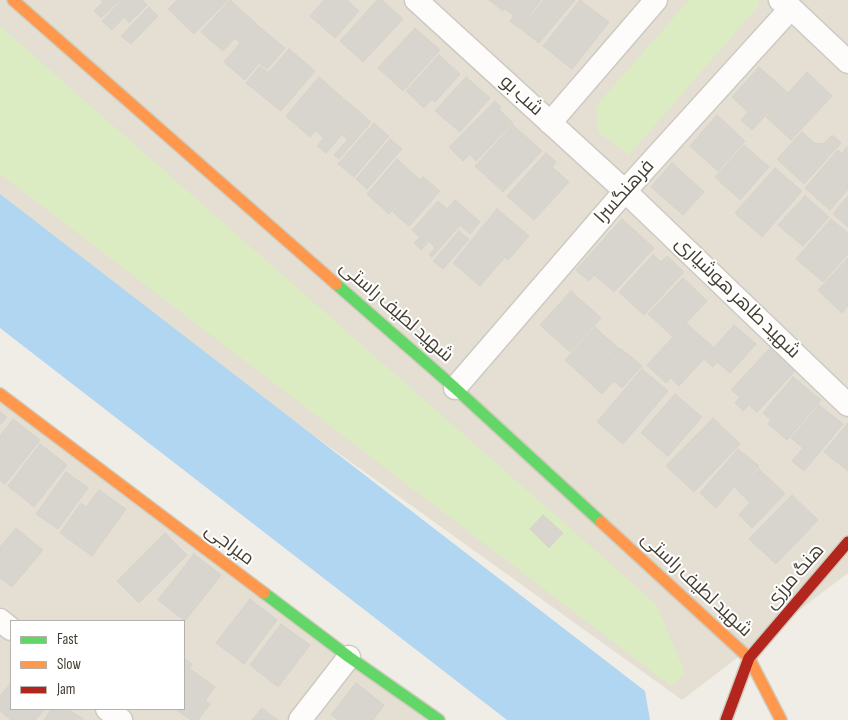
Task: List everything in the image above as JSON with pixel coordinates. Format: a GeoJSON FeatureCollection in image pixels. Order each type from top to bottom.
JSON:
{"type":"FeatureCollection","features":[{"type":"Feature","properties":{"kind":"main road","name":"شهید لطیف راستی"},"geometry":{"type":"LineString","coordinates":[[13,0],[455,388],[749,658]]}},
{"type":"Feature","properties":{"kind":"main road","name":"میراجی"},"geometry":{"type":"LineString","coordinates":[[0,394],[349,657],[439,720]]}},
{"type":"Feature","properties":{"kind":"main road","name":"هنگ مرزی"},"geometry":{"type":"LineString","coordinates":[[749,658],[848,542]]}},
{"type":"Feature","properties":{"kind":"main road"},"geometry":{"type":"LineString","coordinates":[[726,720],[749,658]]}},
{"type":"Feature","properties":{"kind":"main road"},"geometry":{"type":"LineString","coordinates":[[749,658],[780,720]]}},
{"type":"Feature","properties":{"kind":"street","name":"شب بو"},"geometry":{"type":"LineString","coordinates":[[416,0],[625,191]]}},
{"type":"Feature","properties":{"kind":"street"},"geometry":{"type":"LineString","coordinates":[[550,123],[656,0]]}},
{"type":"Feature","properties":{"kind":"street","name":"فرهنگسرا"},"geometry":{"type":"LineString","coordinates":[[455,388],[785,4]]}},
{"type":"Feature","properties":{"kind":"street"},"geometry":{"type":"LineString","coordinates":[[785,4],[848,62]]}},
{"type":"Feature","properties":{"kind":"street","name":"شهید طاهر هوشیاری"},"geometry":{"type":"LineString","coordinates":[[625,191],[848,405]]}},
{"type":"Feature","properties":{"kind":"street"},"geometry":{"type":"LineString","coordinates":[[0,620],[10,629]]}},
{"type":"Feature","properties":{"kind":"street"},"geometry":{"type":"LineString","coordinates":[[300,720],[349,657]]}},
{"type":"Feature","properties":{"kind":"street"},"geometry":{"type":"LineString","coordinates":[[108,710],[121,720]]}},
{"type":"Feature","properties":{"kind":"shaded area"},"geometry":{"type":"Polygon","coordinates":[[[0,0],[848,0],[848,573],[682,700],[0,210],[0,0]]]}},
{"type":"Feature","properties":{"kind":"shaded area"},"geometry":{"type":"Polygon","coordinates":[[[0,388],[441,720],[0,720],[0,388]]]}},
{"type":"Feature","properties":{"kind":"green space"},"geometry":{"type":"Polygon","coordinates":[[[689,0],[758,0],[761,3],[629,155],[598,132],[596,106],[689,0]]]}},
{"type":"Feature","properties":{"kind":"green space"},"geometry":{"type":"Polygon","coordinates":[[[0,26],[656,604],[685,673],[671,686],[0,174],[0,26]]]}},
{"type":"Feature","properties":{"kind":"water"},"geometry":{"type":"Polygon","coordinates":[[[0,194],[645,691],[650,720],[507,720],[0,328],[0,194]]]}},
{"type":"Feature","properties":{"kind":"building"},"geometry":{"type":"Polygon","coordinates":[[[101,0],[120,0],[101,18],[94,11],[103,2],[101,0]]]}},
{"type":"Feature","properties":{"kind":"building"},"geometry":{"type":"Polygon","coordinates":[[[122,0],[142,0],[147,5],[129,23],[124,17],[112,30],[102,21],[122,0]]]}},
{"type":"Feature","properties":{"kind":"building"},"geometry":{"type":"Polygon","coordinates":[[[177,0],[228,0],[194,34],[168,9],[177,0]]]}},
{"type":"Feature","properties":{"kind":"building"},"geometry":{"type":"Polygon","coordinates":[[[230,0],[257,24],[240,43],[235,38],[223,51],[201,32],[230,0]]]}},
{"type":"Feature","properties":{"kind":"building"},"geometry":{"type":"Polygon","coordinates":[[[324,0],[347,0],[359,11],[335,38],[310,16],[324,0]]]}},
{"type":"Feature","properties":{"kind":"building"},"geometry":{"type":"Polygon","coordinates":[[[377,0],[382,0],[403,19],[363,62],[340,41],[377,0]]]}},
{"type":"Feature","properties":{"kind":"building"},"geometry":{"type":"Polygon","coordinates":[[[489,0],[511,0],[503,11],[489,0]]]}},
{"type":"Feature","properties":{"kind":"building"},"geometry":{"type":"Polygon","coordinates":[[[513,0],[541,0],[519,28],[510,21],[514,16],[505,9],[513,0]]]}},
{"type":"Feature","properties":{"kind":"building"},"geometry":{"type":"Polygon","coordinates":[[[544,0],[575,0],[539,43],[520,28],[544,0]]]}},
{"type":"Feature","properties":{"kind":"building"},"geometry":{"type":"Polygon","coordinates":[[[580,0],[609,22],[572,69],[543,46],[580,0]]]}},
{"type":"Feature","properties":{"kind":"building"},"geometry":{"type":"Polygon","coordinates":[[[149,7],[158,16],[131,44],[121,36],[149,7]]]}},
{"type":"Feature","properties":{"kind":"building"},"geometry":{"type":"Polygon","coordinates":[[[256,24],[285,48],[267,69],[259,63],[245,80],[224,62],[256,24]]]}},
{"type":"Feature","properties":{"kind":"building"},"geometry":{"type":"Polygon","coordinates":[[[415,28],[440,50],[403,91],[378,68],[415,28]]]}},
{"type":"Feature","properties":{"kind":"building"},"geometry":{"type":"Polygon","coordinates":[[[289,49],[315,71],[281,111],[246,83],[260,66],[268,73],[289,49]]]}},
{"type":"Feature","properties":{"kind":"building"},"geometry":{"type":"Polygon","coordinates":[[[439,55],[460,74],[435,102],[432,99],[424,108],[406,91],[439,55]]]}},
{"type":"Feature","properties":{"kind":"building"},"geometry":{"type":"Polygon","coordinates":[[[759,67],[787,92],[752,130],[741,120],[748,112],[732,97],[759,67]]]}},
{"type":"Feature","properties":{"kind":"building"},"geometry":{"type":"Polygon","coordinates":[[[807,72],[832,96],[791,140],[766,117],[807,72]]]}},
{"type":"Feature","properties":{"kind":"building"},"geometry":{"type":"Polygon","coordinates":[[[319,77],[343,98],[310,137],[286,116],[319,77]]]}},
{"type":"Feature","properties":{"kind":"building"},"geometry":{"type":"Polygon","coordinates":[[[466,77],[490,98],[460,132],[435,111],[466,77]]]}},
{"type":"Feature","properties":{"kind":"building"},"geometry":{"type":"Polygon","coordinates":[[[344,99],[361,113],[326,153],[317,146],[324,138],[316,131],[344,99]]]}},
{"type":"Feature","properties":{"kind":"building"},"geometry":{"type":"Polygon","coordinates":[[[495,101],[501,107],[499,109],[513,123],[476,161],[470,154],[463,161],[449,147],[495,101]]]}},
{"type":"Feature","properties":{"kind":"building"},"geometry":{"type":"Polygon","coordinates":[[[362,114],[371,122],[339,159],[334,155],[348,139],[343,136],[362,114]]]}},
{"type":"Feature","properties":{"kind":"building"},"geometry":{"type":"Polygon","coordinates":[[[717,115],[745,141],[718,171],[690,146],[717,115]]]}},
{"type":"Feature","properties":{"kind":"building"},"geometry":{"type":"Polygon","coordinates":[[[374,123],[389,136],[354,177],[338,164],[374,123]]]}},
{"type":"Feature","properties":{"kind":"building"},"geometry":{"type":"Polygon","coordinates":[[[513,125],[542,151],[503,192],[475,166],[513,125]]]}},
{"type":"Feature","properties":{"kind":"building"},"geometry":{"type":"Polygon","coordinates":[[[802,132],[814,143],[823,144],[832,135],[841,143],[804,184],[777,159],[802,132]]]}},
{"type":"Feature","properties":{"kind":"building"},"geometry":{"type":"Polygon","coordinates":[[[390,139],[402,149],[367,189],[356,179],[390,139]]]}},
{"type":"Feature","properties":{"kind":"building"},"geometry":{"type":"Polygon","coordinates":[[[744,145],[769,167],[740,200],[715,177],[744,145]]]}},
{"type":"Feature","properties":{"kind":"building"},"geometry":{"type":"Polygon","coordinates":[[[847,147],[848,189],[830,210],[805,188],[838,150],[842,154],[847,147]]]}},
{"type":"Feature","properties":{"kind":"building"},"geometry":{"type":"Polygon","coordinates":[[[546,153],[556,162],[552,167],[569,182],[534,220],[507,196],[546,153]]]}},
{"type":"Feature","properties":{"kind":"building"},"geometry":{"type":"Polygon","coordinates":[[[397,159],[420,180],[389,214],[367,194],[397,159]]]}},
{"type":"Feature","properties":{"kind":"building"},"geometry":{"type":"Polygon","coordinates":[[[672,163],[704,192],[683,215],[651,187],[672,163]]]}},
{"type":"Feature","properties":{"kind":"building"},"geometry":{"type":"Polygon","coordinates":[[[775,168],[802,191],[762,237],[735,213],[775,168]]]}},
{"type":"Feature","properties":{"kind":"building"},"geometry":{"type":"Polygon","coordinates":[[[423,177],[440,191],[409,226],[393,212],[423,177]]]}},
{"type":"Feature","properties":{"kind":"building"},"geometry":{"type":"Polygon","coordinates":[[[805,196],[829,217],[803,246],[778,225],[805,196]]]}},
{"type":"Feature","properties":{"kind":"building"},"geometry":{"type":"Polygon","coordinates":[[[848,196],[848,227],[833,214],[848,196]]]}},
{"type":"Feature","properties":{"kind":"building"},"geometry":{"type":"Polygon","coordinates":[[[455,200],[480,222],[470,234],[460,225],[432,257],[429,255],[435,248],[429,241],[421,250],[414,243],[420,237],[412,230],[438,201],[447,209],[455,200]]]}},
{"type":"Feature","properties":{"kind":"building"},"geometry":{"type":"Polygon","coordinates":[[[497,209],[529,236],[508,260],[505,257],[480,286],[453,263],[497,209]]]}},
{"type":"Feature","properties":{"kind":"building"},"geometry":{"type":"Polygon","coordinates":[[[622,219],[654,248],[614,292],[594,275],[589,281],[576,270],[622,219]]]}},
{"type":"Feature","properties":{"kind":"building"},"geometry":{"type":"Polygon","coordinates":[[[831,219],[848,233],[848,254],[823,282],[796,259],[831,219]]]}},
{"type":"Feature","properties":{"kind":"building"},"geometry":{"type":"Polygon","coordinates":[[[459,231],[469,239],[443,269],[433,261],[459,231]]]}},
{"type":"Feature","properties":{"kind":"building"},"geometry":{"type":"Polygon","coordinates":[[[653,255],[661,262],[667,256],[684,272],[644,315],[619,292],[653,255]]]}},
{"type":"Feature","properties":{"kind":"building"},"geometry":{"type":"Polygon","coordinates":[[[848,258],[848,306],[842,313],[818,290],[848,258]]]}},
{"type":"Feature","properties":{"kind":"building"},"geometry":{"type":"Polygon","coordinates":[[[683,278],[707,301],[673,337],[648,314],[683,278]]]}},
{"type":"Feature","properties":{"kind":"building"},"geometry":{"type":"Polygon","coordinates":[[[571,291],[601,318],[570,352],[540,325],[571,291]]]}},
{"type":"Feature","properties":{"kind":"building"},"geometry":{"type":"Polygon","coordinates":[[[686,323],[714,348],[679,386],[671,378],[666,383],[647,365],[686,323]]]}},
{"type":"Feature","properties":{"kind":"building"},"geometry":{"type":"Polygon","coordinates":[[[734,325],[756,344],[730,373],[717,362],[713,367],[704,359],[734,325]]]}},
{"type":"Feature","properties":{"kind":"building"},"geometry":{"type":"Polygon","coordinates":[[[595,327],[619,349],[589,382],[565,360],[595,327]]]}},
{"type":"Feature","properties":{"kind":"building"},"geometry":{"type":"Polygon","coordinates":[[[620,348],[642,366],[622,388],[614,381],[602,394],[589,382],[620,348]]]}},
{"type":"Feature","properties":{"kind":"building"},"geometry":{"type":"Polygon","coordinates":[[[770,348],[795,371],[757,412],[749,405],[743,411],[735,403],[740,397],[731,390],[770,348]]]}},
{"type":"Feature","properties":{"kind":"building"},"geometry":{"type":"Polygon","coordinates":[[[642,369],[668,391],[623,444],[597,422],[642,369]]]}},
{"type":"Feature","properties":{"kind":"building"},"geometry":{"type":"Polygon","coordinates":[[[793,377],[821,400],[787,440],[768,424],[771,420],[763,413],[793,377]]]}},
{"type":"Feature","properties":{"kind":"building"},"geometry":{"type":"Polygon","coordinates":[[[675,394],[702,417],[668,456],[641,433],[675,394]]]}},
{"type":"Feature","properties":{"kind":"building"},"geometry":{"type":"Polygon","coordinates":[[[819,405],[843,424],[804,471],[792,461],[803,448],[791,438],[819,405]]]}},
{"type":"Feature","properties":{"kind":"building"},"geometry":{"type":"Polygon","coordinates":[[[0,412],[7,417],[0,425],[0,412]]]}},
{"type":"Feature","properties":{"kind":"building"},"geometry":{"type":"Polygon","coordinates":[[[713,418],[740,444],[694,492],[666,466],[713,418]]]}},
{"type":"Feature","properties":{"kind":"building"},"geometry":{"type":"Polygon","coordinates":[[[13,419],[40,440],[5,484],[0,480],[0,436],[13,419]]]}},
{"type":"Feature","properties":{"kind":"building"},"geometry":{"type":"Polygon","coordinates":[[[848,423],[848,471],[824,452],[848,423]]]}},
{"type":"Feature","properties":{"kind":"building"},"geometry":{"type":"Polygon","coordinates":[[[40,444],[67,465],[34,507],[8,486],[40,444]]]}},
{"type":"Feature","properties":{"kind":"building"},"geometry":{"type":"Polygon","coordinates":[[[738,449],[759,466],[738,490],[734,487],[716,508],[700,493],[738,449]]]}},
{"type":"Feature","properties":{"kind":"building"},"geometry":{"type":"Polygon","coordinates":[[[759,469],[785,494],[752,528],[739,515],[750,503],[738,491],[759,469]]]}},
{"type":"Feature","properties":{"kind":"building"},"geometry":{"type":"Polygon","coordinates":[[[66,472],[88,488],[58,529],[36,514],[66,472]]]}},
{"type":"Feature","properties":{"kind":"building"},"geometry":{"type":"Polygon","coordinates":[[[99,490],[126,509],[92,556],[60,533],[81,503],[86,507],[99,490]]]}},
{"type":"Feature","properties":{"kind":"building"},"geometry":{"type":"Polygon","coordinates":[[[792,495],[818,520],[776,564],[749,539],[792,495]]]}},
{"type":"Feature","properties":{"kind":"building"},"geometry":{"type":"Polygon","coordinates":[[[543,515],[563,533],[549,548],[530,529],[543,515]]]}},
{"type":"Feature","properties":{"kind":"building"},"geometry":{"type":"Polygon","coordinates":[[[16,528],[43,550],[12,587],[0,578],[0,547],[16,528]]]}},
{"type":"Feature","properties":{"kind":"building"},"geometry":{"type":"Polygon","coordinates":[[[165,533],[187,555],[139,603],[117,581],[165,533]]]}},
{"type":"Feature","properties":{"kind":"building"},"geometry":{"type":"Polygon","coordinates":[[[194,554],[221,575],[185,621],[158,600],[194,554]]]}},
{"type":"Feature","properties":{"kind":"building"},"geometry":{"type":"Polygon","coordinates":[[[250,599],[277,620],[244,664],[216,643],[250,599]]]}},
{"type":"Feature","properties":{"kind":"building"},"geometry":{"type":"Polygon","coordinates":[[[281,624],[310,645],[278,687],[250,665],[281,624]]]}},
{"type":"Feature","properties":{"kind":"building"},"geometry":{"type":"Polygon","coordinates":[[[185,659],[192,664],[185,674],[185,659]]]}},
{"type":"Feature","properties":{"kind":"building"},"geometry":{"type":"Polygon","coordinates":[[[190,669],[215,687],[205,701],[210,704],[198,720],[191,720],[176,710],[185,710],[185,676],[190,669]]]}},
{"type":"Feature","properties":{"kind":"building"},"geometry":{"type":"Polygon","coordinates":[[[356,683],[384,705],[373,720],[338,720],[331,715],[356,683]]]}},
{"type":"Feature","properties":{"kind":"building"},"geometry":{"type":"Polygon","coordinates":[[[10,684],[10,710],[44,710],[35,720],[11,720],[0,711],[0,696],[10,684]]]}},
{"type":"Feature","properties":{"kind":"building"},"geometry":{"type":"Polygon","coordinates":[[[262,708],[278,720],[252,720],[262,708]]]}},
{"type":"Feature","properties":{"kind":"building"},"geometry":{"type":"Polygon","coordinates":[[[50,710],[69,710],[84,719],[44,720],[50,710]]]}},
{"type":"Feature","properties":{"kind":"traffic: fast"},"geometry":{"type":"LineString","coordinates":[[336,284],[455,388],[601,522]]}},
{"type":"Feature","properties":{"kind":"traffic: fast"},"geometry":{"type":"LineString","coordinates":[[264,593],[349,657],[439,720]]}},
{"type":"Feature","properties":{"kind":"traffic: slow"},"geometry":{"type":"LineString","coordinates":[[13,0],[336,284]]}},
{"type":"Feature","properties":{"kind":"traffic: slow"},"geometry":{"type":"LineString","coordinates":[[0,394],[264,593]]}},
{"type":"Feature","properties":{"kind":"traffic: slow"},"geometry":{"type":"LineString","coordinates":[[601,522],[749,658],[781,720]]}},
{"type":"Feature","properties":{"kind":"traffic: jam"},"geometry":{"type":"LineString","coordinates":[[726,720],[749,658],[848,542]]}}]}
